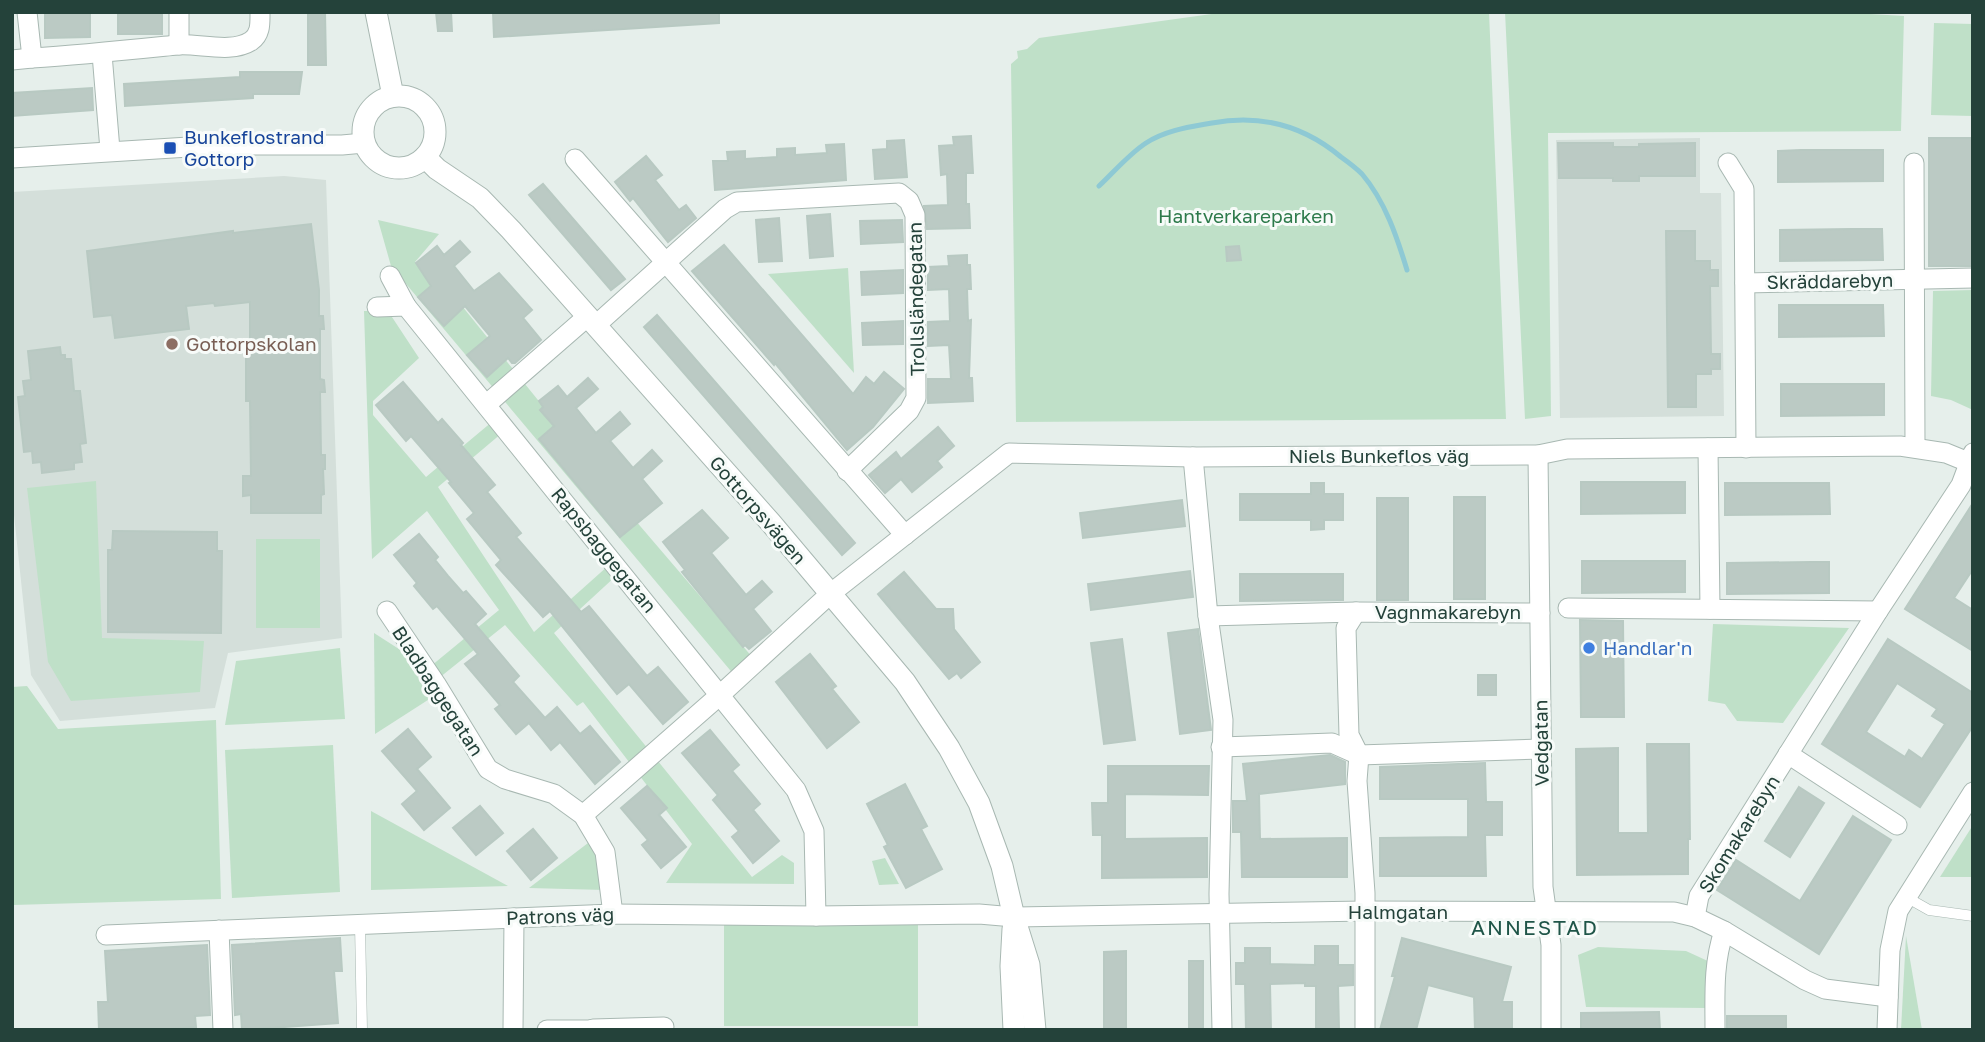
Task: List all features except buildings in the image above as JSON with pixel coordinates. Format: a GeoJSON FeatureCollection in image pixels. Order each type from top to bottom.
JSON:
{"type":"FeatureCollection","features":[{"type":"Feature","properties":{"kind":"street"},"geometry":{"type":"LineString","coordinates":[[27,12],[22,59],[102,54],[179,45],[244,45],[254,39],[261,28],[260,12]]}},
{"type":"Feature","properties":{"kind":"street"},"geometry":{"type":"LineString","coordinates":[[179,12],[179,45]]}},
{"type":"Feature","properties":{"kind":"street"},"geometry":{"type":"LineString","coordinates":[[376,12],[393,96]]}},
{"type":"Feature","properties":{"kind":"street"},"geometry":{"type":"LineString","coordinates":[[102,54],[110,150]]}},
{"type":"Feature","properties":{"kind":"street"},"geometry":{"type":"LineString","coordinates":[[393,96],[415,99],[431,115],[435,125],[432,147],[425,157],[403,168],[390,168],[369,154],[362,130],[365,118],[372,108],[381,100],[393,96]]}},
{"type":"Feature","properties":{"kind":"street"},"geometry":{"type":"LineString","coordinates":[[12,158],[110,150],[281,143],[342,145],[364,142]]}},
{"type":"Feature","properties":{"kind":"street","name":"Gottorpsvägen"},"geometry":{"type":"LineString","coordinates":[[425,157],[437,169],[480,198],[592,320],[771,523],[905,682],[949,748],[979,803],[1002,866],[1014,917],[1030,965],[1035,1030]]}},
{"type":"Feature","properties":{"kind":"street"},"geometry":{"type":"LineString","coordinates":[[575,159],[905,535]]}},
{"type":"Feature","properties":{"kind":"street"},"geometry":{"type":"LineString","coordinates":[[1728,163],[1744,188],[1746,448]]}},
{"type":"Feature","properties":{"kind":"street"},"geometry":{"type":"LineString","coordinates":[[1914,163],[1914,446]]}},
{"type":"Feature","properties":{"kind":"street","name":"Trollsländegatan"},"geometry":{"type":"LineString","coordinates":[[592,320],[666,262],[724,209],[737,202],[899,193],[909,201],[915,215],[916,398],[909,411],[847,471]]}},
{"type":"Feature","properties":{"kind":"street","name":"Rapsbaggegatan"},"geometry":{"type":"LineString","coordinates":[[390,276],[406,306],[796,790],[814,831],[816,916]]}},
{"type":"Feature","properties":{"kind":"street","name":"Skräddarebyn"},"geometry":{"type":"LineString","coordinates":[[1745,283],[1973,278]]}},
{"type":"Feature","properties":{"kind":"street"},"geometry":{"type":"LineString","coordinates":[[377,307],[406,306]]}},
{"type":"Feature","properties":{"kind":"street"},"geometry":{"type":"LineString","coordinates":[[487,404],[592,320]]}},
{"type":"Feature","properties":{"kind":"street","name":"Niels Bunkeflos väg"},"geometry":{"type":"LineString","coordinates":[[830,594],[1009,453],[1193,457],[1538,455],[1567,450],[1914,446],[1972,460]]}},
{"type":"Feature","properties":{"kind":"street"},"geometry":{"type":"LineString","coordinates":[[1708,448],[1710,609]]}},
{"type":"Feature","properties":{"kind":"street","name":"Vedgatan"},"geometry":{"type":"LineString","coordinates":[[1538,455],[1542,887],[1551,945],[1551,1030]]}},
{"type":"Feature","properties":{"kind":"street"},"geometry":{"type":"LineString","coordinates":[[1193,457],[1208,616],[1223,720],[1219,915],[1222,1030]]}},
{"type":"Feature","properties":{"kind":"street","name":"Skomakarebyn"},"geometry":{"type":"LineString","coordinates":[[1695,917],[1699,897],[1878,611],[1961,485],[1972,460]]}},
{"type":"Feature","properties":{"kind":"street"},"geometry":{"type":"LineString","coordinates":[[583,815],[830,594]]}},
{"type":"Feature","properties":{"kind":"street"},"geometry":{"type":"LineString","coordinates":[[1568,608],[1878,611]]}},
{"type":"Feature","properties":{"kind":"street","name":"Bladbaggegatan"},"geometry":{"type":"LineString","coordinates":[[387,611],[488,769],[505,779],[554,794],[583,815],[605,852],[613,914]]}},
{"type":"Feature","properties":{"kind":"street","name":"Vagnmakarebyn"},"geometry":{"type":"LineString","coordinates":[[1356,612],[1346,628],[1349,735],[1359,755],[1357,781],[1365,911],[1365,1030]]}},
{"type":"Feature","properties":{"kind":"street","name":"Vagnmakarebyn"},"geometry":{"type":"LineString","coordinates":[[1208,616],[1356,612],[1540,613]]}},
{"type":"Feature","properties":{"kind":"street"},"geometry":{"type":"LineString","coordinates":[[1221,747],[1332,743],[1359,755],[1541,749]]}},
{"type":"Feature","properties":{"kind":"street","name":"Skomakarebyn"},"geometry":{"type":"LineString","coordinates":[[1788,754],[1897,825]]}},
{"type":"Feature","properties":{"kind":"street"},"geometry":{"type":"LineString","coordinates":[[1887,1030],[1890,950],[1898,911],[1973,792]]}},
{"type":"Feature","properties":{"kind":"street","name":"Halmgatan"},"geometry":{"type":"LineString","coordinates":[[1014,917],[1365,911],[1674,912],[1695,917],[1724,931],[1805,980],[1825,989],[1888,997]]}},
{"type":"Feature","properties":{"kind":"street","name":"Patrons väg"},"geometry":{"type":"LineString","coordinates":[[106,935],[613,914],[979,914],[1014,917]]}},
{"type":"Feature","properties":{"kind":"street","name":"Gottorpsvägen"},"geometry":{"type":"LineString","coordinates":[[1014,917],[1011,966],[1014,1030]]}},
{"type":"Feature","properties":{"kind":"street"},"geometry":{"type":"LineString","coordinates":[[513,1030],[514,918]]}},
{"type":"Feature","properties":{"kind":"street"},"geometry":{"type":"LineString","coordinates":[[219,930],[223,1030]]}},
{"type":"Feature","properties":{"kind":"street"},"geometry":{"type":"LineString","coordinates":[[1715,1030],[1715,969],[1717,951],[1724,931]]}},
{"type":"Feature","properties":{"kind":"street"},"geometry":{"type":"LineString","coordinates":[[547,1030],[664,1027]]}},
{"type":"Feature","properties":{"kind":"lane"},"geometry":{"type":"LineString","coordinates":[[1906,897],[1928,910],[1973,916]]}},
{"type":"Feature","properties":{"kind":"lane"},"geometry":{"type":"LineString","coordinates":[[360,923],[362,1030]]}},
{"type":"Feature","properties":{"kind":"shaded area"},"geometry":{"type":"Polygon","coordinates":[[[1700,138],[1700,193],[1721,193],[1724,416],[1560,418],[1556,140],[1700,138]]]}},
{"type":"Feature","properties":{"kind":"shaded area","name":"Gottorpskolan"},"geometry":{"type":"Polygon","coordinates":[[[284,176],[326,180],[342,638],[228,653],[215,708],[60,721],[31,675],[12,496],[12,192],[284,176]]]}},
{"type":"Feature","properties":{"kind":"green space","name":"Hantverkareparken"},"geometry":{"type":"Polygon","coordinates":[[[1226,12],[1489,12],[1506,419],[1016,422],[1011,64],[1018,58],[1017,51],[1027,49],[1039,38],[1226,12]]]}},
{"type":"Feature","properties":{"kind":"green space"},"geometry":{"type":"Polygon","coordinates":[[[1505,12],[1837,12],[1904,16],[1901,131],[1548,133],[1551,416],[1525,419],[1505,12]]]}},
{"type":"Feature","properties":{"kind":"green space"},"geometry":{"type":"Polygon","coordinates":[[[1934,23],[1973,24],[1973,116],[1931,115],[1934,23]]]}},
{"type":"Feature","properties":{"kind":"green space"},"geometry":{"type":"Polygon","coordinates":[[[378,220],[439,234],[415,262],[446,300],[462,306],[635,520],[753,658],[735,676],[391,266],[378,220]]]}},
{"type":"Feature","properties":{"kind":"green space"},"geometry":{"type":"Polygon","coordinates":[[[848,268],[854,373],[768,274],[848,268]]]}},
{"type":"Feature","properties":{"kind":"green space"},"geometry":{"type":"Polygon","coordinates":[[[1973,290],[1973,410],[1951,400],[1931,396],[1933,291],[1973,290]]]}},
{"type":"Feature","properties":{"kind":"green space"},"geometry":{"type":"Polygon","coordinates":[[[364,311],[388,311],[419,358],[373,401],[373,415],[426,477],[493,421],[502,433],[438,487],[534,632],[609,565],[617,575],[554,633],[752,877],[782,855],[794,863],[794,884],[666,883],[692,844],[583,702],[577,706],[505,625],[439,678],[431,666],[499,610],[427,511],[372,559],[364,311]]]}},
{"type":"Feature","properties":{"kind":"green space"},"geometry":{"type":"Polygon","coordinates":[[[96,481],[102,638],[204,641],[200,692],[71,701],[48,662],[27,488],[96,481]]]}},
{"type":"Feature","properties":{"kind":"green space"},"geometry":{"type":"Polygon","coordinates":[[[256,539],[320,539],[320,628],[256,628],[256,539]]]}},
{"type":"Feature","properties":{"kind":"green space"},"geometry":{"type":"Polygon","coordinates":[[[1713,624],[1849,628],[1783,723],[1737,721],[1725,704],[1708,701],[1713,624]]]}},
{"type":"Feature","properties":{"kind":"green space"},"geometry":{"type":"Polygon","coordinates":[[[374,633],[402,651],[431,698],[375,734],[374,633]]]}},
{"type":"Feature","properties":{"kind":"green space"},"geometry":{"type":"Polygon","coordinates":[[[340,648],[345,719],[225,725],[236,661],[340,648]]]}},
{"type":"Feature","properties":{"kind":"green space"},"geometry":{"type":"Polygon","coordinates":[[[27,686],[58,729],[216,720],[221,899],[13,905],[12,687],[27,686]]]}},
{"type":"Feature","properties":{"kind":"green space"},"geometry":{"type":"Polygon","coordinates":[[[333,745],[340,892],[232,898],[225,750],[333,745]]]}},
{"type":"Feature","properties":{"kind":"green space"},"geometry":{"type":"Polygon","coordinates":[[[371,811],[508,886],[371,890],[371,811]]]}},
{"type":"Feature","properties":{"kind":"green space"},"geometry":{"type":"Polygon","coordinates":[[[1973,825],[1973,877],[1940,877],[1973,825]]]}},
{"type":"Feature","properties":{"kind":"green space"},"geometry":{"type":"Polygon","coordinates":[[[592,840],[605,890],[529,888],[592,840]]]}},
{"type":"Feature","properties":{"kind":"green space"},"geometry":{"type":"Polygon","coordinates":[[[885,858],[899,884],[879,885],[872,861],[885,858]]]}},
{"type":"Feature","properties":{"kind":"green space"},"geometry":{"type":"Polygon","coordinates":[[[724,922],[918,923],[918,1026],[724,1026],[724,922]]]}},
{"type":"Feature","properties":{"kind":"green space"},"geometry":{"type":"Polygon","coordinates":[[[1906,936],[1922,1030],[1901,1030],[1906,936]]]}},
{"type":"Feature","properties":{"kind":"green space"},"geometry":{"type":"Polygon","coordinates":[[[1598,947],[1686,951],[1710,962],[1707,1008],[1586,1007],[1578,955],[1598,947]]]}},
{"type":"Feature","properties":{"kind":"waterway"},"geometry":{"type":"LineString","coordinates":[[1099,186],[1140,147],[1170,132],[1230,121],[1247,120],[1281,125],[1327,146],[1362,174],[1384,208],[1407,270]]}},
{"type":"Feature","properties":{"kind":"place","name":"Bunkeflostrand Gottorp"},"geometry":{"type":"Point","coordinates":[170,148]}},
{"type":"Feature","properties":{"kind":"place","name":"Gottorpskolan"},"geometry":{"type":"Point","coordinates":[172,344]}},
{"type":"Feature","properties":{"kind":"place","name":"Handlar'n"},"geometry":{"type":"Point","coordinates":[1589,648]}},
{"type":"Feature","properties":{"kind":"district","name":"ANNESTAD"},"geometry":{"type":"Point","coordinates":[1535,928]}}]}
